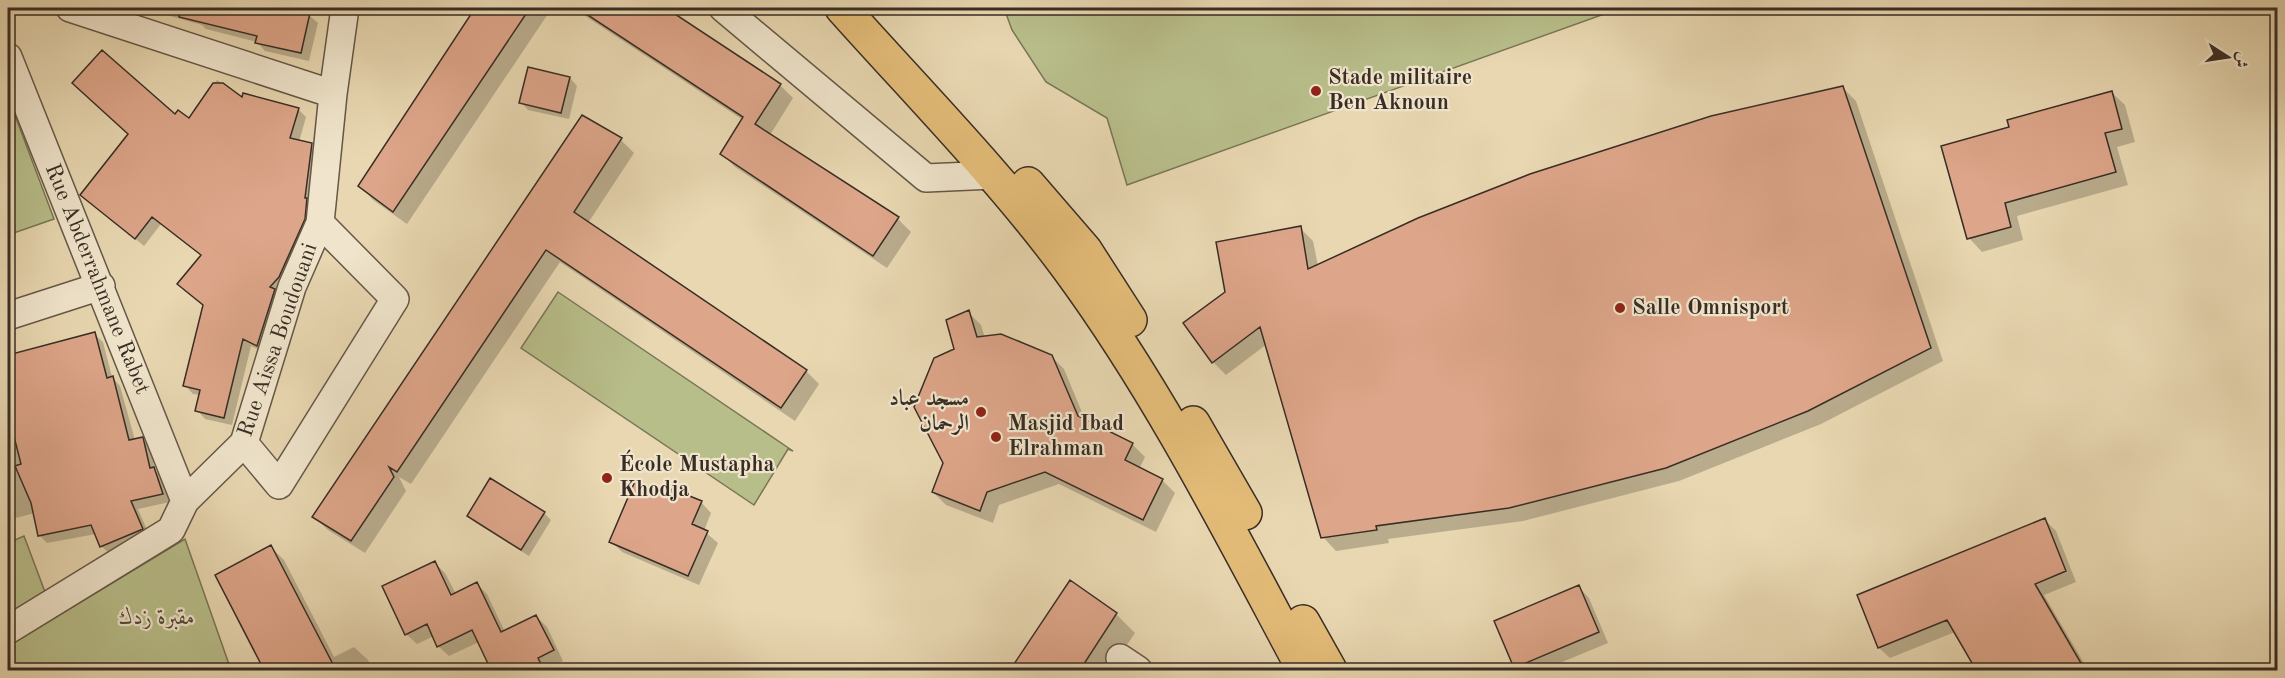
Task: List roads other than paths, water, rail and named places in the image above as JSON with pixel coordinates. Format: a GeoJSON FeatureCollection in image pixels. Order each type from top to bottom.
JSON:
{"type":"FeatureCollection","features":[{"type":"Feature","properties":{"kind":"main road"},"geometry":{"type":"LineString","coordinates":[[842,8],[993,175],[1067,267],[1108,326],[1158,407],[1228,527],[1304,670]]}},
{"type":"Feature","properties":{"kind":"main road"},"geometry":{"type":"LineString","coordinates":[[870,8],[1016,170],[1084,250],[1133,323],[1221,468],[1330,670]]}},
{"type":"Feature","properties":{"kind":"street"},"geometry":{"type":"LineString","coordinates":[[70,8],[333,94]]}},
{"type":"Feature","properties":{"kind":"street","name":"Rue Aissa Boudouani"},"geometry":{"type":"LineString","coordinates":[[8,630],[171,530],[185,501],[244,443],[292,287],[320,223],[333,94],[345,8]]}},
{"type":"Feature","properties":{"kind":"street"},"geometry":{"type":"LineString","coordinates":[[723,8],[926,178],[993,175]]}},
{"type":"Feature","properties":{"kind":"street","name":"Rue Abderrahmane Rabet"},"geometry":{"type":"LineString","coordinates":[[8,57],[185,501]]}},
{"type":"Feature","properties":{"kind":"street"},"geometry":{"type":"LineString","coordinates":[[244,443],[279,485],[395,299],[320,223]]}},
{"type":"Feature","properties":{"kind":"street"},"geometry":{"type":"LineString","coordinates":[[8,316],[100,285]]}},
{"type":"Feature","properties":{"kind":"place","name":"Stade militaire Ben Aknoun"},"geometry":{"type":"Point","coordinates":[1316,91]}},
{"type":"Feature","properties":{"kind":"place","name":"Salle Omnisport"},"geometry":{"type":"Point","coordinates":[1620,308]}},
{"type":"Feature","properties":{"kind":"place","name":"مسجد عباد الرحمان"},"geometry":{"type":"Point","coordinates":[981,412]}},
{"type":"Feature","properties":{"kind":"place","name":"Masjid Ibad Elrahman"},"geometry":{"type":"Point","coordinates":[996,437]}},
{"type":"Feature","properties":{"kind":"place","name":"École Mustapha Khodja"},"geometry":{"type":"Point","coordinates":[607,478]}},
{"type":"Feature","properties":{"kind":"park label","name":"مقبرة زدك"},"geometry":{"type":"Point","coordinates":[157,618]}}]}
